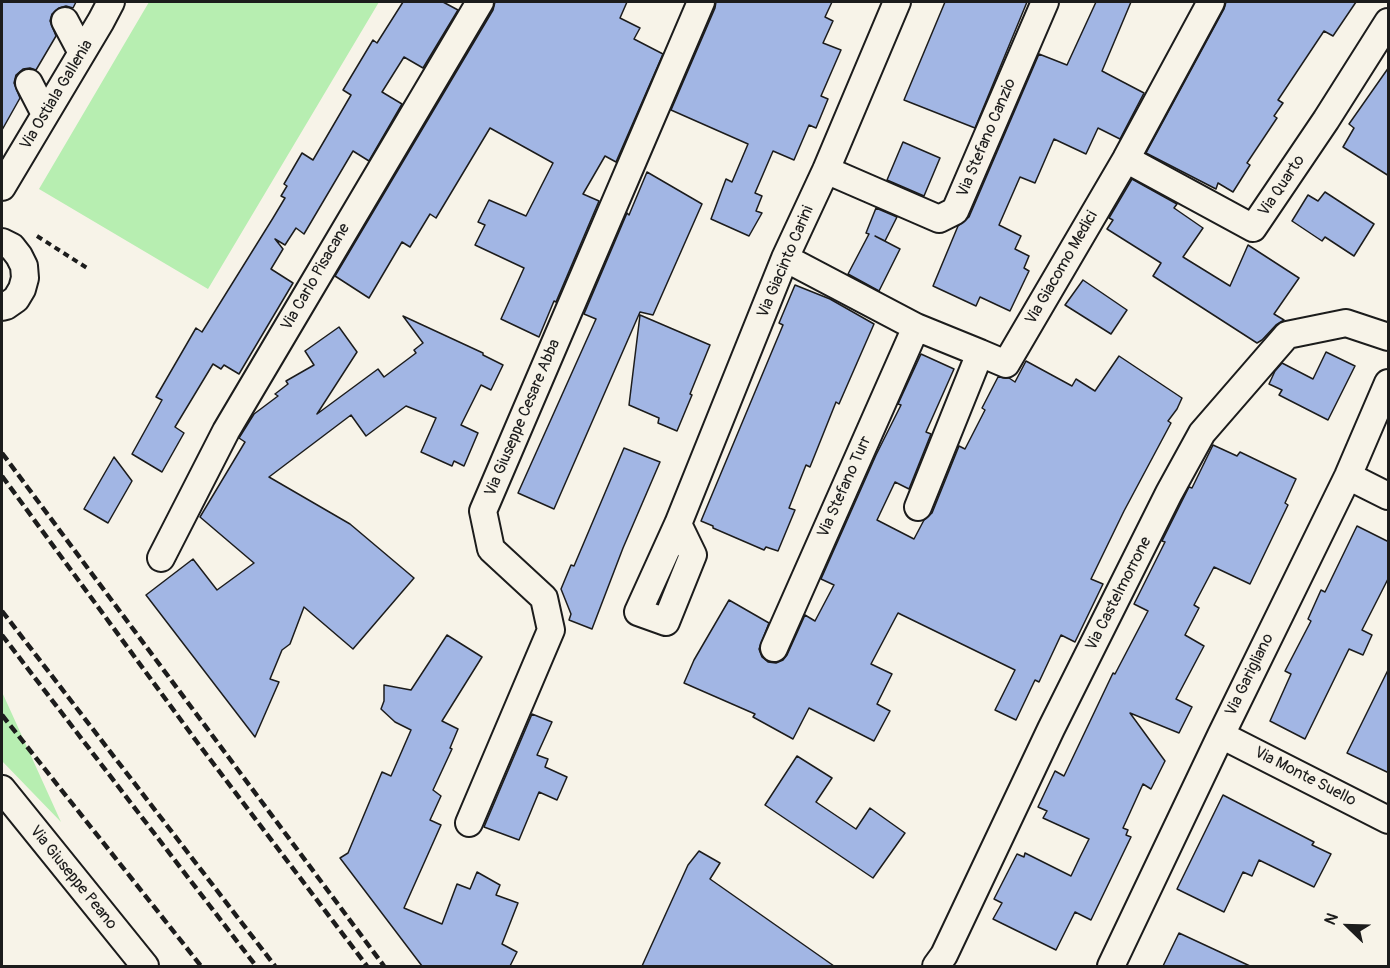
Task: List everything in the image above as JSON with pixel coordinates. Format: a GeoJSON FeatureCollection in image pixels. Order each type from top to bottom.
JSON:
{"type":"FeatureCollection","features":[{"type":"Feature","properties":{"kind":"street","name":"Via Ostiala Gallenia"},"geometry":{"type":"LineString","coordinates":[[5,169],[45,114],[111,2]]}},
{"type":"Feature","properties":{"kind":"street","name":"Via Carlo Pisacane"},"geometry":{"type":"LineString","coordinates":[[160,558],[226,431],[480,2]]}},
{"type":"Feature","properties":{"kind":"street","name":"Via Giuseppe Cesare Abba"},"geometry":{"type":"LineString","coordinates":[[469,823],[551,630],[544,598],[491,549],[483,511],[701,2]]}},
{"type":"Feature","properties":{"kind":"street","name":"Via Giacinto Carini"},"geometry":{"type":"LineString","coordinates":[[678,524],[785,258],[826,170],[897,2]]}},
{"type":"Feature","properties":{"kind":"street","name":"Via Stefano Canzio"},"geometry":{"type":"LineString","coordinates":[[826,170],[939,219],[955,210],[1045,2]]}},
{"type":"Feature","properties":{"kind":"street","name":"Via Giacomo Medici"},"geometry":{"type":"LineString","coordinates":[[980,353],[1005,364],[1126,159],[1211,2]]}},
{"type":"Feature","properties":{"kind":"street"},"geometry":{"type":"LineString","coordinates":[[65,21],[82,53]]}},
{"type":"Feature","properties":{"kind":"street","name":"Via Quarto"},"geometry":{"type":"LineString","coordinates":[[1126,159],[1252,228],[1326,120],[1389,22]]}},
{"type":"Feature","properties":{"kind":"street"},"geometry":{"type":"LineString","coordinates":[[29,82],[45,114]]}},
{"type":"Feature","properties":{"kind":"street"},"geometry":{"type":"LineString","coordinates":[[2,242],[12,247],[19,256],[24,266],[25,278],[16,299],[2,307]]}},
{"type":"Feature","properties":{"kind":"street"},"geometry":{"type":"LineString","coordinates":[[785,258],[916,327],[980,353],[918,507]]}},
{"type":"Feature","properties":{"kind":"street","name":"Via Castelmorrone"},"geometry":{"type":"LineString","coordinates":[[936,966],[944,955],[1051,729],[1169,493],[1202,434],[1287,335],[1346,323],[1389,337]]}},
{"type":"Feature","properties":{"kind":"street","name":"Via Stefano Turr"},"geometry":{"type":"LineString","coordinates":[[774,648],[916,327]]}},
{"type":"Feature","properties":{"kind":"street","name":"Via Garigliano"},"geometry":{"type":"LineString","coordinates":[[1111,966],[1348,476],[1389,383]]}},
{"type":"Feature","properties":{"kind":"street"},"geometry":{"type":"LineString","coordinates":[[1348,476],[1389,496]]}},
{"type":"Feature","properties":{"kind":"street","name":"Via Monte Suello"},"geometry":{"type":"LineString","coordinates":[[1221,735],[1389,820]]}},
{"type":"Feature","properties":{"kind":"street","name":"Via Giuseppe Peano"},"geometry":{"type":"LineString","coordinates":[[2,789],[145,966]]}},
{"type":"Feature","properties":{"kind":"path"},"geometry":{"type":"LineString","coordinates":[[37,235],[87,268]]}},
{"type":"Feature","properties":{"kind":"green space"},"geometry":{"type":"Polygon","coordinates":[[[149,2],[379,2],[208,289],[39,189],[149,2]]]}},
{"type":"Feature","properties":{"kind":"green space"},"geometry":{"type":"Polygon","coordinates":[[[2,692],[61,822],[2,761],[2,692]]]}},
{"type":"Feature","properties":{"kind":"building"},"geometry":{"type":"Polygon","coordinates":[[[2,2],[76,2],[73,8],[66,6],[59,8],[52,14],[50,21],[56,36],[36,70],[23,69],[16,75],[14,83],[20,98],[2,130],[2,2]]]}},
{"type":"Feature","properties":{"kind":"building"},"geometry":{"type":"Polygon","coordinates":[[[403,2],[443,2],[458,10],[423,68],[404,57],[382,92],[402,104],[369,161],[353,151],[304,234],[296,228],[285,245],[275,239],[283,249],[271,269],[293,283],[239,374],[224,365],[221,369],[213,364],[175,427],[184,433],[162,472],[132,454],[162,400],[156,397],[196,328],[202,332],[285,198],[281,196],[287,186],[284,184],[302,153],[313,160],[351,95],[343,90],[373,40],[377,43],[403,2]]]}},
{"type":"Feature","properties":{"kind":"building"},"geometry":{"type":"Polygon","coordinates":[[[495,2],[627,2],[620,18],[640,28],[634,39],[663,54],[616,162],[605,156],[583,194],[599,201],[539,337],[501,319],[524,268],[475,245],[485,225],[478,222],[489,200],[526,216],[553,163],[490,128],[436,218],[430,214],[410,247],[402,242],[369,298],[335,276],[493,10],[495,2]]]}},
{"type":"Feature","properties":{"kind":"building"},"geometry":{"type":"Polygon","coordinates":[[[716,2],[832,2],[825,17],[833,21],[823,43],[841,50],[821,96],[828,99],[816,128],[809,125],[794,160],[773,151],[755,193],[762,196],[756,211],[762,213],[749,236],[711,219],[726,179],[732,182],[748,144],[671,110],[716,2]]]}},
{"type":"Feature","properties":{"kind":"building"},"geometry":{"type":"Polygon","coordinates":[[[945,2],[1027,2],[975,128],[904,100],[945,2]]]}},
{"type":"Feature","properties":{"kind":"building"},"geometry":{"type":"Polygon","coordinates":[[[1096,2],[1131,2],[1102,71],[1144,93],[1120,139],[1098,128],[1086,154],[1054,139],[1035,183],[1020,177],[999,225],[1021,236],[1015,249],[1029,256],[1024,268],[1029,271],[1010,311],[980,297],[976,306],[933,286],[958,226],[969,217],[1039,54],[1067,65],[1096,2]]]}},
{"type":"Feature","properties":{"kind":"building"},"geometry":{"type":"Polygon","coordinates":[[[1226,2],[1356,2],[1333,36],[1324,31],[1278,100],[1283,103],[1274,116],[1277,118],[1247,163],[1250,165],[1233,192],[1218,183],[1216,189],[1146,153],[1226,2]]]}},
{"type":"Feature","properties":{"kind":"building"},"geometry":{"type":"Polygon","coordinates":[[[1389,67],[1389,176],[1343,147],[1354,128],[1349,124],[1389,67]]]}},
{"type":"Feature","properties":{"kind":"building"},"geometry":{"type":"Polygon","coordinates":[[[903,142],[940,158],[924,196],[887,180],[903,142]]]}},
{"type":"Feature","properties":{"kind":"building"},"geometry":{"type":"Polygon","coordinates":[[[647,172],[702,204],[653,315],[640,312],[554,509],[518,493],[596,319],[584,314],[647,172]]]}},
{"type":"Feature","properties":{"kind":"building"},"geometry":{"type":"Polygon","coordinates":[[[1132,179],[1177,204],[1174,208],[1203,228],[1183,257],[1230,286],[1248,245],[1299,278],[1274,314],[1284,320],[1257,343],[1153,276],[1161,263],[1107,229],[1113,220],[1109,218],[1132,179]]]}},
{"type":"Feature","properties":{"kind":"building"},"geometry":{"type":"Polygon","coordinates":[[[1325,192],[1374,224],[1354,256],[1325,237],[1322,241],[1292,221],[1308,195],[1318,201],[1325,192]]]}},
{"type":"Feature","properties":{"kind":"building"},"geometry":{"type":"Polygon","coordinates":[[[876,208],[897,217],[885,241],[875,236],[900,249],[879,291],[848,274],[869,234],[866,233],[876,208]]]}},
{"type":"Feature","properties":{"kind":"building"},"geometry":{"type":"Polygon","coordinates":[[[1083,280],[1127,310],[1111,334],[1065,305],[1083,280]]]}},
{"type":"Feature","properties":{"kind":"building"},"geometry":{"type":"Polygon","coordinates":[[[795,285],[830,299],[874,324],[839,404],[836,402],[810,467],[806,465],[789,508],[795,510],[778,551],[766,547],[764,550],[701,521],[783,325],[779,323],[795,285]]]}},
{"type":"Feature","properties":{"kind":"building"},"geometry":{"type":"Polygon","coordinates":[[[640,315],[710,345],[677,431],[658,423],[659,418],[629,405],[640,315]]]}},
{"type":"Feature","properties":{"kind":"building"},"geometry":{"type":"Polygon","coordinates":[[[403,316],[483,353],[503,365],[491,390],[481,385],[461,425],[478,433],[464,466],[454,461],[452,466],[421,452],[436,418],[406,406],[366,436],[351,415],[269,477],[350,524],[414,578],[353,649],[304,607],[290,644],[282,650],[270,679],[279,682],[255,737],[146,595],[193,559],[217,590],[254,563],[200,517],[245,442],[239,438],[254,414],[278,396],[275,394],[288,384],[286,381],[314,365],[305,351],[339,327],[357,352],[317,414],[378,369],[384,377],[416,353],[414,350],[423,343],[403,316]]]}},
{"type":"Feature","properties":{"kind":"building"},"geometry":{"type":"Polygon","coordinates":[[[1326,352],[1355,366],[1328,420],[1279,395],[1282,390],[1269,384],[1282,363],[1313,379],[1326,352]]]}},
{"type":"Feature","properties":{"kind":"building"},"geometry":{"type":"Polygon","coordinates":[[[921,354],[954,369],[926,432],[931,434],[909,489],[895,482],[877,520],[914,539],[924,520],[932,513],[959,446],[965,449],[985,410],[982,408],[998,377],[1009,378],[1015,382],[1026,361],[1072,386],[1076,379],[1095,391],[1119,356],[1182,398],[1168,421],[1171,423],[1091,579],[1103,584],[1075,642],[1061,635],[1039,682],[1035,680],[1016,720],[995,710],[1015,670],[898,613],[871,664],[892,674],[877,704],[890,711],[874,741],[809,708],[793,739],[753,717],[755,714],[684,683],[694,660],[729,600],[769,623],[759,649],[762,657],[768,662],[776,663],[787,655],[805,615],[815,621],[834,585],[821,579],[876,455],[901,405],[898,404],[921,354]]]}},
{"type":"Feature","properties":{"kind":"building"},"geometry":{"type":"Polygon","coordinates":[[[1213,445],[1237,456],[1240,452],[1296,479],[1285,503],[1288,505],[1250,584],[1214,567],[1194,605],[1199,608],[1185,635],[1204,646],[1176,699],[1192,707],[1179,733],[1130,713],[1165,761],[1151,789],[1143,784],[1123,828],[1128,830],[1126,835],[1131,837],[1091,920],[1075,912],[1056,950],[993,919],[1002,903],[994,899],[1017,854],[1024,857],[1025,853],[1071,876],[1089,839],[1043,818],[1047,811],[1038,807],[1055,771],[1064,776],[1113,673],[1115,674],[1148,611],[1134,604],[1165,542],[1162,541],[1213,445]]]}},
{"type":"Feature","properties":{"kind":"building"},"geometry":{"type":"Polygon","coordinates":[[[624,448],[660,462],[623,548],[592,629],[569,620],[571,614],[561,589],[571,565],[574,566],[624,448]]]}},
{"type":"Feature","properties":{"kind":"building"},"geometry":{"type":"Polygon","coordinates":[[[114,457],[132,481],[108,523],[84,509],[114,457]]]}},
{"type":"Feature","properties":{"kind":"building"},"geometry":{"type":"Polygon","coordinates":[[[1357,526],[1389,542],[1389,577],[1362,630],[1372,635],[1363,655],[1349,649],[1305,739],[1270,721],[1291,674],[1285,671],[1311,621],[1308,619],[1321,590],[1325,592],[1357,526]]]}},
{"type":"Feature","properties":{"kind":"building"},"geometry":{"type":"Polygon","coordinates":[[[447,635],[482,657],[442,721],[458,729],[450,748],[452,749],[433,790],[441,796],[430,820],[441,825],[404,908],[442,924],[457,884],[470,889],[477,872],[500,885],[496,895],[518,903],[502,944],[517,952],[510,966],[422,966],[340,858],[348,853],[382,772],[391,776],[411,730],[395,722],[381,709],[384,701],[384,685],[411,690],[447,635]]]}},
{"type":"Feature","properties":{"kind":"building"},"geometry":{"type":"Polygon","coordinates":[[[1389,668],[1389,773],[1347,753],[1389,668]]]}},
{"type":"Feature","properties":{"kind":"building"},"geometry":{"type":"Polygon","coordinates":[[[532,714],[552,722],[537,755],[548,759],[545,767],[567,777],[557,800],[539,792],[519,840],[484,827],[532,714]]]}},
{"type":"Feature","properties":{"kind":"building"},"geometry":{"type":"Polygon","coordinates":[[[797,756],[832,778],[816,802],[856,829],[870,808],[905,833],[873,878],[765,805],[797,756]]]}},
{"type":"Feature","properties":{"kind":"building"},"geometry":{"type":"Polygon","coordinates":[[[1223,795],[1314,842],[1312,845],[1331,854],[1314,887],[1259,860],[1252,876],[1243,872],[1224,912],[1177,889],[1223,795]]]}},
{"type":"Feature","properties":{"kind":"building"},"geometry":{"type":"Polygon","coordinates":[[[699,851],[720,863],[710,879],[834,966],[642,966],[688,865],[699,851]]]}},
{"type":"Feature","properties":{"kind":"building"},"geometry":{"type":"Polygon","coordinates":[[[1179,933],[1250,966],[1163,966],[1179,933]]]}},
{"type":"Feature","properties":{"kind":"railway"},"geometry":{"type":"LineString","coordinates":[[2,453],[384,966]]}},
{"type":"Feature","properties":{"kind":"railway"},"geometry":{"type":"LineString","coordinates":[[2,476],[197,742],[367,966]]}},
{"type":"Feature","properties":{"kind":"railway"},"geometry":{"type":"LineString","coordinates":[[2,611],[275,966]]}},
{"type":"Feature","properties":{"kind":"railway"},"geometry":{"type":"LineString","coordinates":[[2,635],[256,966]]}},
{"type":"Feature","properties":{"kind":"railway"},"geometry":{"type":"LineString","coordinates":[[2,715],[201,966]]}}]}
